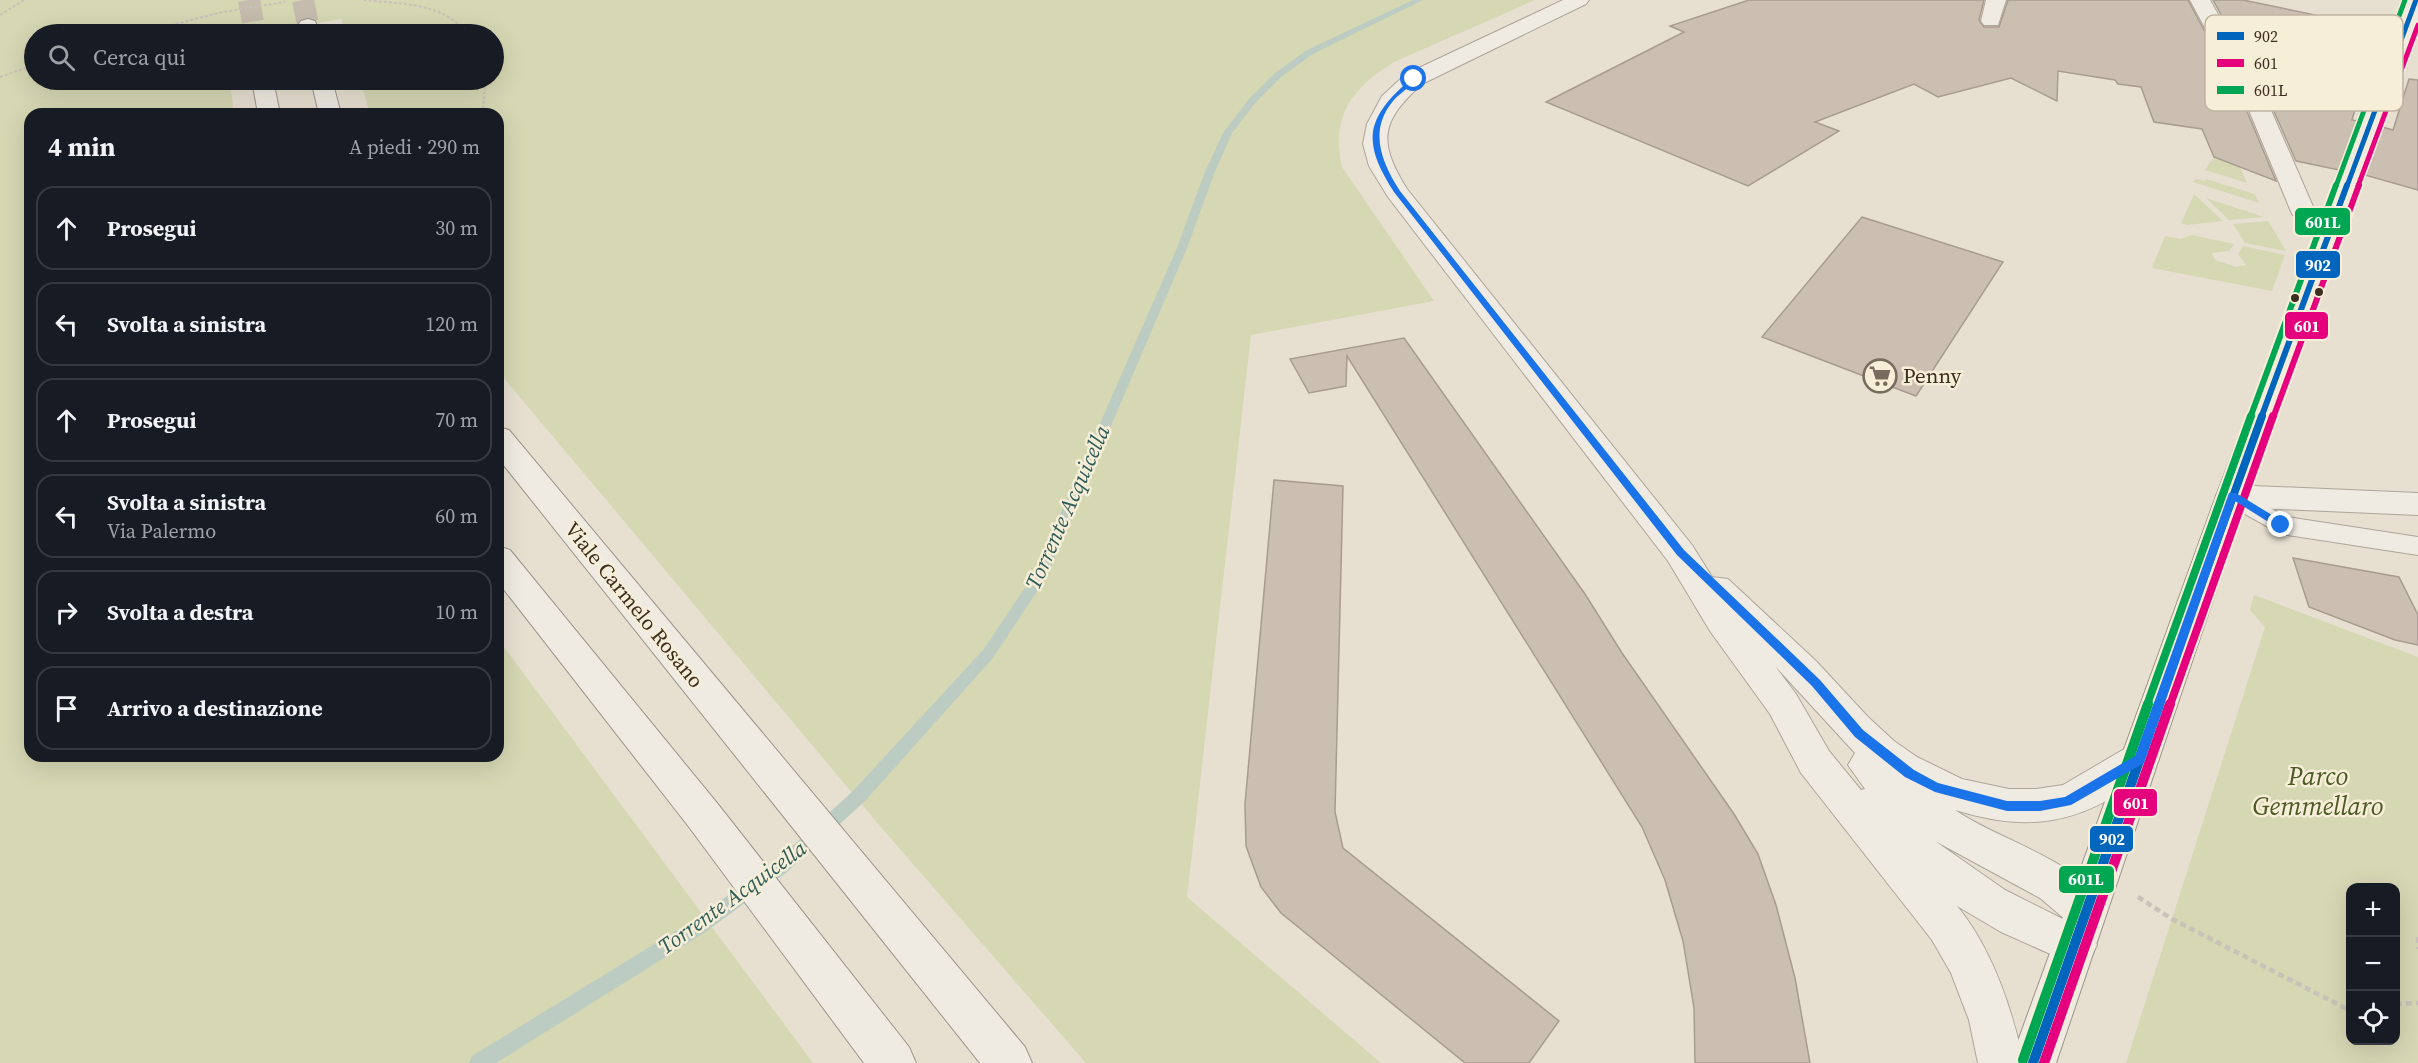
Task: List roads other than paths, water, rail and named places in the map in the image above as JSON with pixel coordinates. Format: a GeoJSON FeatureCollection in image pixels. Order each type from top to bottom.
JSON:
{"type":"FeatureCollection","features":[{"type":"Feature","properties":{"kind":"street"},"geometry":{"type":"LineString","coordinates":[[1579,0],[1414,79],[1390,101],[1378,124],[1375,144],[1381,166],[1397,192],[1680,553],[1722,622],[1783,704],[1839,762],[1892,827],[1947,878],[1991,908],[2081,928]]}},
{"type":"Feature","properties":{"kind":"street"},"geometry":{"type":"LineString","coordinates":[[1991,21],[1996,0]]}},
{"type":"Feature","properties":{"kind":"street"},"geometry":{"type":"LineString","coordinates":[[2200,0],[2208,15]]}},
{"type":"Feature","properties":{"kind":"street"},"geometry":{"type":"LineString","coordinates":[[2403,35],[2416,0]]}},
{"type":"Feature","properties":{"kind":"street"},"geometry":{"type":"LineString","coordinates":[[265,90],[268,108]]}},
{"type":"Feature","properties":{"kind":"street"},"geometry":{"type":"LineString","coordinates":[[324,90],[329,108]]}},
{"type":"Feature","properties":{"kind":"street"},"geometry":{"type":"LineString","coordinates":[[2260,111],[2304,214],[2328,237]]}},
{"type":"Feature","properties":{"kind":"street"},"geometry":{"type":"LineString","coordinates":[[2033,1063],[2232,495],[2375,111]]}},
{"type":"Feature","properties":{"kind":"street","name":"Viale Carmelo Rosano"},"geometry":{"type":"LineString","coordinates":[[504,445],[1009,1063]]}},
{"type":"Feature","properties":{"kind":"street"},"geometry":{"type":"LineString","coordinates":[[2232,495],[2418,504]]}},
{"type":"Feature","properties":{"kind":"street"},"geometry":{"type":"LineString","coordinates":[[1680,553],[1816,683],[1859,734],[1891,760],[1935,787],[2007,806],[2040,806],[2067,801],[2140,759]]}},
{"type":"Feature","properties":{"kind":"street"},"geometry":{"type":"LineString","coordinates":[[504,566],[703,815],[893,1063]]}},
{"type":"Feature","properties":{"kind":"street"},"geometry":{"type":"LineString","coordinates":[[1745,616],[1810,698],[1882,781],[1954,832],[2055,885],[2081,928]]}},
{"type":"Feature","properties":{"kind":"street"},"geometry":{"type":"LineString","coordinates":[[1783,704],[1815,762],[1947,926],[1963,953],[1992,1020],[2001,1063]]}},
{"type":"Feature","properties":{"kind":"lane"},"geometry":{"type":"LineString","coordinates":[[2232,495],[2281,525],[2418,546]]}},
{"type":"Feature","properties":{"kind":"waterway","name":"Torrente Acquicella"},"geometry":{"type":"LineString","coordinates":[[479,1063],[698,927],[780,868],[859,796],[988,654],[1039,578],[1182,248],[1209,174],[1228,133],[1252,101],[1278,75],[1310,52],[1419,0]]}},
{"type":"Feature","properties":{"kind":"tunnel"},"geometry":{"type":"LineString","coordinates":[[249,0],[253,24]]}},
{"type":"Feature","properties":{"kind":"tunnel"},"geometry":{"type":"LineString","coordinates":[[303,0],[308,24]]}},
{"type":"Feature","properties":{"kind":"place","name":"Penny"},"geometry":{"type":"Point","coordinates":[1880,376]}},
{"type":"Feature","properties":{"kind":"park label","name":"Parco Gemmellaro"},"geometry":{"type":"Point","coordinates":[2318,791]}}]}
